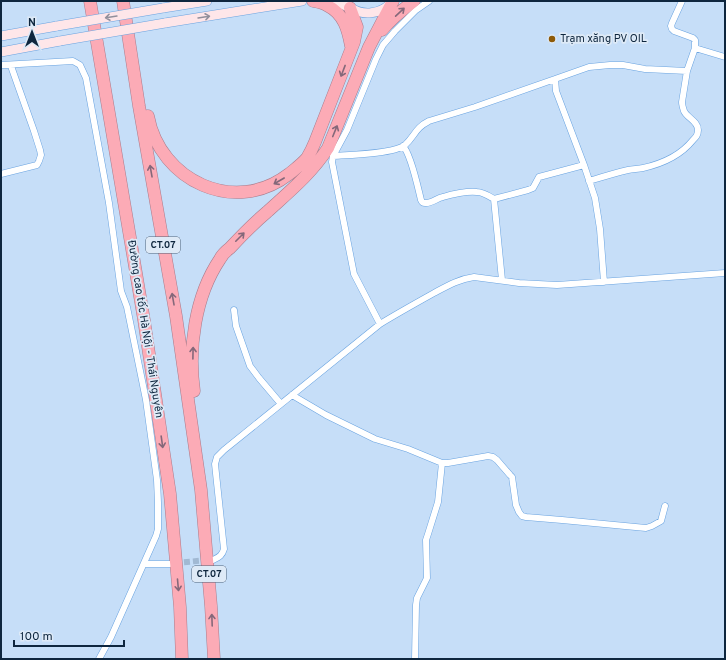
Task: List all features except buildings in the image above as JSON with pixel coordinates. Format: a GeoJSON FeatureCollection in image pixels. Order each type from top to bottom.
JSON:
{"type":"FeatureCollection","features":[{"type":"Feature","properties":{"kind":"highway"},"geometry":{"type":"LineString","coordinates":[[83,1],[126,259],[141,303]]}},
{"type":"Feature","properties":{"kind":"highway","name":"Đường cao tốc Hà Nội - Thái Nguyên"},"geometry":{"type":"LineString","coordinates":[[90,1],[141,303],[170,494],[180,607],[182,659]]}},
{"type":"Feature","properties":{"kind":"highway","name":"CT.07"},"geometry":{"type":"LineString","coordinates":[[123,1],[139,106],[176,316],[201,490],[214,659]]}},
{"type":"Feature","properties":{"kind":"highway"},"geometry":{"type":"LineString","coordinates":[[130,1],[150,124],[155,140],[171,163],[187,177],[200,185],[226,192],[258,190],[272,184],[284,178],[307,157],[316,142],[354,42],[357,27],[347,4]]}},
{"type":"Feature","properties":{"kind":"highway"},"geometry":{"type":"LineString","coordinates":[[313,1],[327,5],[337,12],[348,31],[351,49]]}},
{"type":"Feature","properties":{"kind":"highway"},"geometry":{"type":"LineString","coordinates":[[201,490],[200,437],[193,381],[193,350],[195,329],[202,293],[220,258],[248,229],[305,178],[320,162],[328,148],[369,46],[393,1]]}},
{"type":"Feature","properties":{"kind":"highway"},"geometry":{"type":"LineString","coordinates":[[369,46],[387,24],[414,1]]}},
{"type":"Feature","properties":{"kind":"main road"},"geometry":{"type":"LineString","coordinates":[[1,36],[206,1]]}},
{"type":"Feature","properties":{"kind":"main road"},"geometry":{"type":"LineString","coordinates":[[1,52],[302,1]]}},
{"type":"Feature","properties":{"kind":"main road"},"geometry":{"type":"LineString","coordinates":[[328,1],[347,4],[359,12],[369,14],[378,12],[387,7],[393,1]]}},
{"type":"Feature","properties":{"kind":"street"},"geometry":{"type":"LineString","coordinates":[[380,324],[352,268],[332,162],[333,156],[347,130],[383,45],[416,10],[429,1]]}},
{"type":"Feature","properties":{"kind":"street"},"geometry":{"type":"LineString","coordinates":[[589,181],[643,168],[672,158],[688,147],[698,135],[698,126],[684,112],[682,102],[687,71],[695,48],[695,40],[674,31],[671,26],[682,1]]}},
{"type":"Feature","properties":{"kind":"street"},"geometry":{"type":"LineString","coordinates":[[695,48],[725,57]]}},
{"type":"Feature","properties":{"kind":"street"},"geometry":{"type":"LineString","coordinates":[[1,66],[74,61],[80,65],[86,78],[109,204],[122,291],[127,307],[146,400],[157,480],[158,529],[111,637],[99,659]]}},
{"type":"Feature","properties":{"kind":"street"},"geometry":{"type":"LineString","coordinates":[[333,156],[386,151],[403,146],[423,124],[429,121],[475,107],[589,67],[623,65],[645,69],[687,71]]}},
{"type":"Feature","properties":{"kind":"street"},"geometry":{"type":"LineString","coordinates":[[1,174],[37,165],[41,155],[11,66]]}},
{"type":"Feature","properties":{"kind":"street"},"geometry":{"type":"LineString","coordinates":[[554,79],[556,91],[584,164],[595,198],[600,229],[604,282]]}},
{"type":"Feature","properties":{"kind":"street"},"geometry":{"type":"LineString","coordinates":[[403,146],[407,152],[416,178],[421,200],[425,203],[443,196],[468,192],[478,192],[494,199],[528,190],[533,188],[540,177],[584,164]]}},
{"type":"Feature","properties":{"kind":"street"},"geometry":{"type":"LineString","coordinates":[[494,199],[502,280]]}},
{"type":"Feature","properties":{"kind":"street"},"geometry":{"type":"LineString","coordinates":[[213,560],[223,554],[224,550],[215,464],[217,457],[380,324],[414,304],[453,283],[474,277],[519,283],[557,285],[725,273]]}},
{"type":"Feature","properties":{"kind":"street"},"geometry":{"type":"LineString","coordinates":[[234,310],[236,326],[250,366],[281,404]]}},
{"type":"Feature","properties":{"kind":"street"},"geometry":{"type":"LineString","coordinates":[[292,395],[326,416],[376,439],[408,449],[442,463],[488,456],[493,457],[512,478],[516,505],[522,516],[526,518],[570,520],[646,528],[661,521],[665,506]]}},
{"type":"Feature","properties":{"kind":"street"},"geometry":{"type":"LineString","coordinates":[[415,659],[416,605],[417,598],[427,578],[426,540],[438,502],[442,463]]}},
{"type":"Feature","properties":{"kind":"street"},"geometry":{"type":"LineString","coordinates":[[144,564],[170,564]]}},
{"type":"Feature","properties":{"kind":"tunnel"},"geometry":{"type":"LineString","coordinates":[[175,563],[208,560]]}},
{"type":"Feature","properties":{"kind":"place","name":"Trạm xăng PV OIL"},"geometry":{"type":"Point","coordinates":[552,39]}}]}
